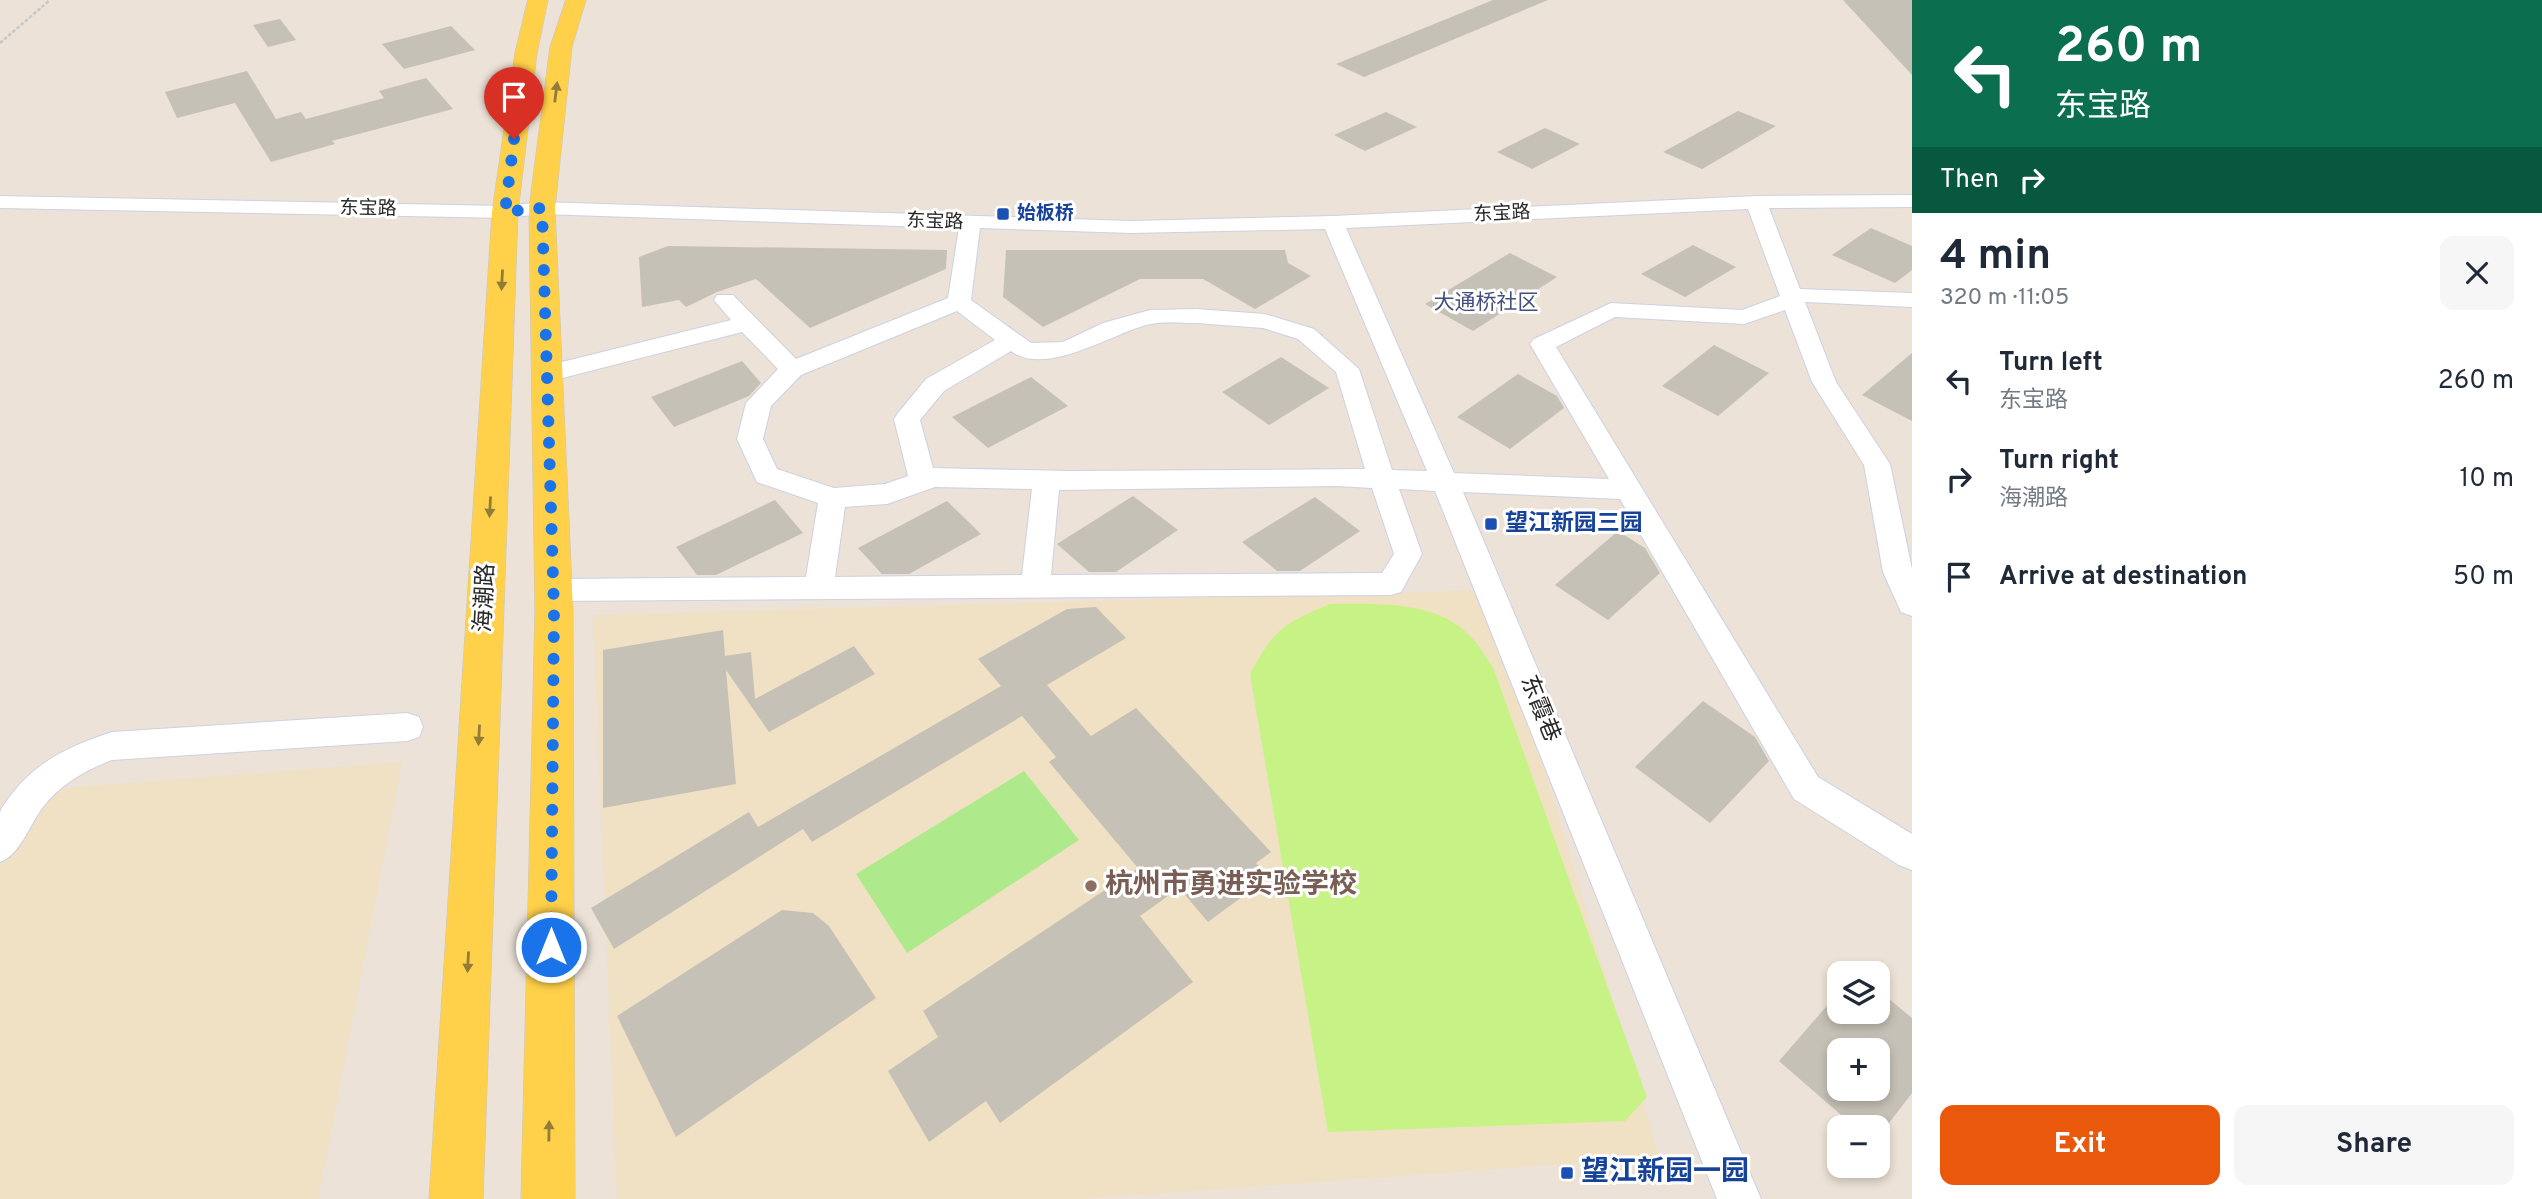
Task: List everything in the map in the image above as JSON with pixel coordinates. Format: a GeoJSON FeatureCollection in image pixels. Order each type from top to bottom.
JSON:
{"type":"FeatureCollection","features":[{"type":"Feature","properties":{"kind":"main road","name":"海潮路"},"geometry":{"type":"LineString","coordinates":[[456,1199],[523,210],[526,53],[538,0]]}},
{"type":"Feature","properties":{"kind":"main road","name":"海潮路"},"geometry":{"type":"LineString","coordinates":[[548,1199],[554,590],[547,374],[523,210],[561,47],[576,0]]}},
{"type":"Feature","properties":{"kind":"street","name":"东宝路"},"geometry":{"type":"LineString","coordinates":[[0,202],[523,210],[1131,227],[1333,222],[1756,202],[1912,201]]}},
{"type":"Feature","properties":{"kind":"street"},"geometry":{"type":"LineString","coordinates":[[1756,202],[1824,383],[1877,464],[1898,572],[1912,604]]}},
{"type":"Feature","properties":{"kind":"street","name":"东霞巷"},"geometry":{"type":"LineString","coordinates":[[1333,222],[1444,480],[1739,1199]]}},
{"type":"Feature","properties":{"kind":"street"},"geometry":{"type":"LineString","coordinates":[[959,302],[970,223]]}},
{"type":"Feature","properties":{"kind":"street"},"geometry":{"type":"LineString","coordinates":[[1912,300],[1807,294],[1744,317],[1611,310],[1542,344],[1806,788],[1912,853]]}},
{"type":"Feature","properties":{"kind":"street"},"geometry":{"type":"LineString","coordinates":[[725,300],[792,369]]}},
{"type":"Feature","properties":{"kind":"street"},"geometry":{"type":"LineString","coordinates":[[959,302],[792,369],[758,403],[750,439],[767,475],[833,498],[887,494],[933,477],[1045,481],[1382,478],[1629,490]]}},
{"type":"Feature","properties":{"kind":"street"},"geometry":{"type":"LineString","coordinates":[[554,590],[1391,584],[1408,554],[1347,369],[1306,334],[1265,321],[1196,316],[1150,317],[1111,328],[1067,349],[1026,351],[959,302]]}},
{"type":"Feature","properties":{"kind":"street"},"geometry":{"type":"LineString","coordinates":[[547,374],[748,323]]}},
{"type":"Feature","properties":{"kind":"street"},"geometry":{"type":"LineString","coordinates":[[923,480],[906,419],[935,385],[1011,341]]}},
{"type":"Feature","properties":{"kind":"street"},"geometry":{"type":"LineString","coordinates":[[1035,587],[1045,481]]}},
{"type":"Feature","properties":{"kind":"street"},"geometry":{"type":"LineString","coordinates":[[819,588],[833,498]]}},
{"type":"Feature","properties":{"kind":"street"},"geometry":{"type":"LineString","coordinates":[[0,846],[40,783],[80,756],[112,746],[407,727]]}},
{"type":"Feature","properties":{"kind":"path"},"geometry":{"type":"LineString","coordinates":[[0,43],[50,0]]}},
{"type":"Feature","properties":{"kind":"shaded area","name":"杭州市勇进实验学校"},"geometry":{"type":"Polygon","coordinates":[[[1491,590],[1659,1157],[1085,1199],[617,1199],[593,615],[1491,590]]]}},
{"type":"Feature","properties":{"kind":"shaded area"},"geometry":{"type":"Polygon","coordinates":[[[402,762],[318,1199],[0,1199],[0,862],[35,790],[402,762]]]}},
{"type":"Feature","properties":{"kind":"green space"},"geometry":{"type":"Polygon","coordinates":[[[1330,604],[1404,606],[1440,616],[1456,624],[1470,636],[1493,667],[1647,1097],[1625,1121],[1328,1132],[1250,674],[1273,637],[1281,630],[1301,617],[1330,604]]]}},
{"type":"Feature","properties":{"kind":"green space"},"geometry":{"type":"Polygon","coordinates":[[[1024,771],[1079,840],[907,953],[856,874],[1024,771]]]}},
{"type":"Feature","properties":{"kind":"building"},"geometry":{"type":"Polygon","coordinates":[[[1493,0],[1548,0],[1364,77],[1336,64],[1493,0]]]}},
{"type":"Feature","properties":{"kind":"building"},"geometry":{"type":"Polygon","coordinates":[[[1843,0],[1912,0],[1912,75],[1843,0]]]}},
{"type":"Feature","properties":{"kind":"building"},"geometry":{"type":"Polygon","coordinates":[[[280,19],[296,40],[268,47],[253,25],[280,19]]]}},
{"type":"Feature","properties":{"kind":"building"},"geometry":{"type":"Polygon","coordinates":[[[451,26],[475,50],[404,69],[382,44],[451,26]]]}},
{"type":"Feature","properties":{"kind":"building"},"geometry":{"type":"Polygon","coordinates":[[[247,71],[276,119],[301,112],[306,119],[384,98],[379,91],[426,78],[453,109],[332,141],[335,144],[271,162],[235,103],[177,118],[165,92],[247,71]]]}},
{"type":"Feature","properties":{"kind":"building"},"geometry":{"type":"Polygon","coordinates":[[[1738,111],[1776,126],[1702,169],[1663,152],[1738,111]]]}},
{"type":"Feature","properties":{"kind":"building"},"geometry":{"type":"Polygon","coordinates":[[[1386,112],[1417,127],[1365,151],[1334,135],[1386,112]]]}},
{"type":"Feature","properties":{"kind":"building"},"geometry":{"type":"Polygon","coordinates":[[[1545,128],[1580,144],[1532,169],[1497,152],[1545,128]]]}},
{"type":"Feature","properties":{"kind":"building"},"geometry":{"type":"Polygon","coordinates":[[[1871,228],[1912,246],[1912,270],[1895,283],[1832,255],[1871,228]]]}},
{"type":"Feature","properties":{"kind":"building"},"geometry":{"type":"Polygon","coordinates":[[[1693,245],[1736,267],[1685,297],[1641,274],[1693,245]]]}},
{"type":"Feature","properties":{"kind":"building"},"geometry":{"type":"Polygon","coordinates":[[[668,246],[947,250],[946,269],[810,328],[756,279],[717,292],[686,307],[679,300],[642,307],[639,257],[668,246]]]}},
{"type":"Feature","properties":{"kind":"building"},"geometry":{"type":"Polygon","coordinates":[[[1006,250],[1285,250],[1288,263],[1311,276],[1255,309],[1203,279],[1140,279],[1043,327],[1003,297],[1006,250]]]}},
{"type":"Feature","properties":{"kind":"building"},"geometry":{"type":"Polygon","coordinates":[[[1510,253],[1557,277],[1473,331],[1425,304],[1510,253]]]}},
{"type":"Feature","properties":{"kind":"building"},"geometry":{"type":"Polygon","coordinates":[[[1714,345],[1769,373],[1718,416],[1662,386],[1714,345]]]}},
{"type":"Feature","properties":{"kind":"building"},"geometry":{"type":"Polygon","coordinates":[[[1912,353],[1912,421],[1862,395],[1912,353]]]}},
{"type":"Feature","properties":{"kind":"building"},"geometry":{"type":"Polygon","coordinates":[[[1281,357],[1329,388],[1269,425],[1222,392],[1281,357]]]}},
{"type":"Feature","properties":{"kind":"building"},"geometry":{"type":"Polygon","coordinates":[[[742,361],[761,383],[749,396],[674,427],[651,397],[742,361]]]}},
{"type":"Feature","properties":{"kind":"building"},"geometry":{"type":"Polygon","coordinates":[[[1518,374],[1557,396],[1564,408],[1510,449],[1457,417],[1518,374]]]}},
{"type":"Feature","properties":{"kind":"building"},"geometry":{"type":"Polygon","coordinates":[[[1031,377],[1068,406],[988,448],[952,417],[1031,377]]]}},
{"type":"Feature","properties":{"kind":"building"},"geometry":{"type":"Polygon","coordinates":[[[1133,496],[1178,530],[1116,572],[1089,572],[1057,544],[1133,496]]]}},
{"type":"Feature","properties":{"kind":"building"},"geometry":{"type":"Polygon","coordinates":[[[1315,497],[1360,531],[1300,571],[1277,571],[1242,542],[1315,497]]]}},
{"type":"Feature","properties":{"kind":"building"},"geometry":{"type":"Polygon","coordinates":[[[775,500],[803,533],[716,575],[697,575],[676,547],[775,500]]]}},
{"type":"Feature","properties":{"kind":"building"},"geometry":{"type":"Polygon","coordinates":[[[947,501],[981,534],[909,574],[882,574],[858,548],[947,501]]]}},
{"type":"Feature","properties":{"kind":"building"},"geometry":{"type":"Polygon","coordinates":[[[1618,531],[1645,548],[1660,573],[1608,620],[1555,585],[1618,531]]]}},
{"type":"Feature","properties":{"kind":"building"},"geometry":{"type":"Polygon","coordinates":[[[1096,607],[1126,638],[1047,685],[1091,736],[1136,708],[1271,852],[1256,863],[1269,877],[1208,922],[1179,888],[1140,916],[1193,982],[1000,1123],[986,1101],[929,1142],[888,1071],[938,1037],[923,1011],[1138,868],[1049,762],[1056,757],[1022,716],[812,842],[803,829],[614,949],[591,908],[749,812],[758,827],[1001,686],[978,659],[1067,609],[1096,607]]]}},
{"type":"Feature","properties":{"kind":"building"},"geometry":{"type":"Polygon","coordinates":[[[723,630],[725,656],[751,652],[755,699],[854,646],[875,674],[769,732],[726,670],[736,784],[603,808],[603,650],[723,630]]]}},
{"type":"Feature","properties":{"kind":"building"},"geometry":{"type":"Polygon","coordinates":[[[1703,701],[1755,737],[1769,761],[1710,823],[1635,767],[1703,701]]]}},
{"type":"Feature","properties":{"kind":"building"},"geometry":{"type":"Polygon","coordinates":[[[782,910],[813,913],[829,926],[876,998],[676,1137],[617,1016],[782,910]]]}},
{"type":"Feature","properties":{"kind":"building"},"geometry":{"type":"Polygon","coordinates":[[[1890,1000],[1912,1018],[1912,1093],[1890,1122],[1890,1115],[1841,1115],[1779,1061],[1827,1006],[1827,1024],[1890,1024],[1890,1000]]]}},
{"type":"Feature","properties":{"kind":"place","name":"始板桥"},"geometry":{"type":"Point","coordinates":[1003,214]}},
{"type":"Feature","properties":{"kind":"place","name":"望江新园三园"},"geometry":{"type":"Point","coordinates":[1491,524]}},
{"type":"Feature","properties":{"kind":"place","name":"杭州市勇进实验学校"},"geometry":{"type":"Point","coordinates":[1091,886]}},
{"type":"Feature","properties":{"kind":"place","name":"望江新园一园"},"geometry":{"type":"Point","coordinates":[1567,1173]}},
{"type":"Feature","properties":{"kind":"district","name":"大通桥社区"},"geometry":{"type":"Point","coordinates":[1486,303]}},
{"type":"Feature","properties":{"kind":"route"},"geometry":{"type":"LineString","coordinates":[[514,139],[505,212],[542,208],[554,611],[551,947]]}}]}
